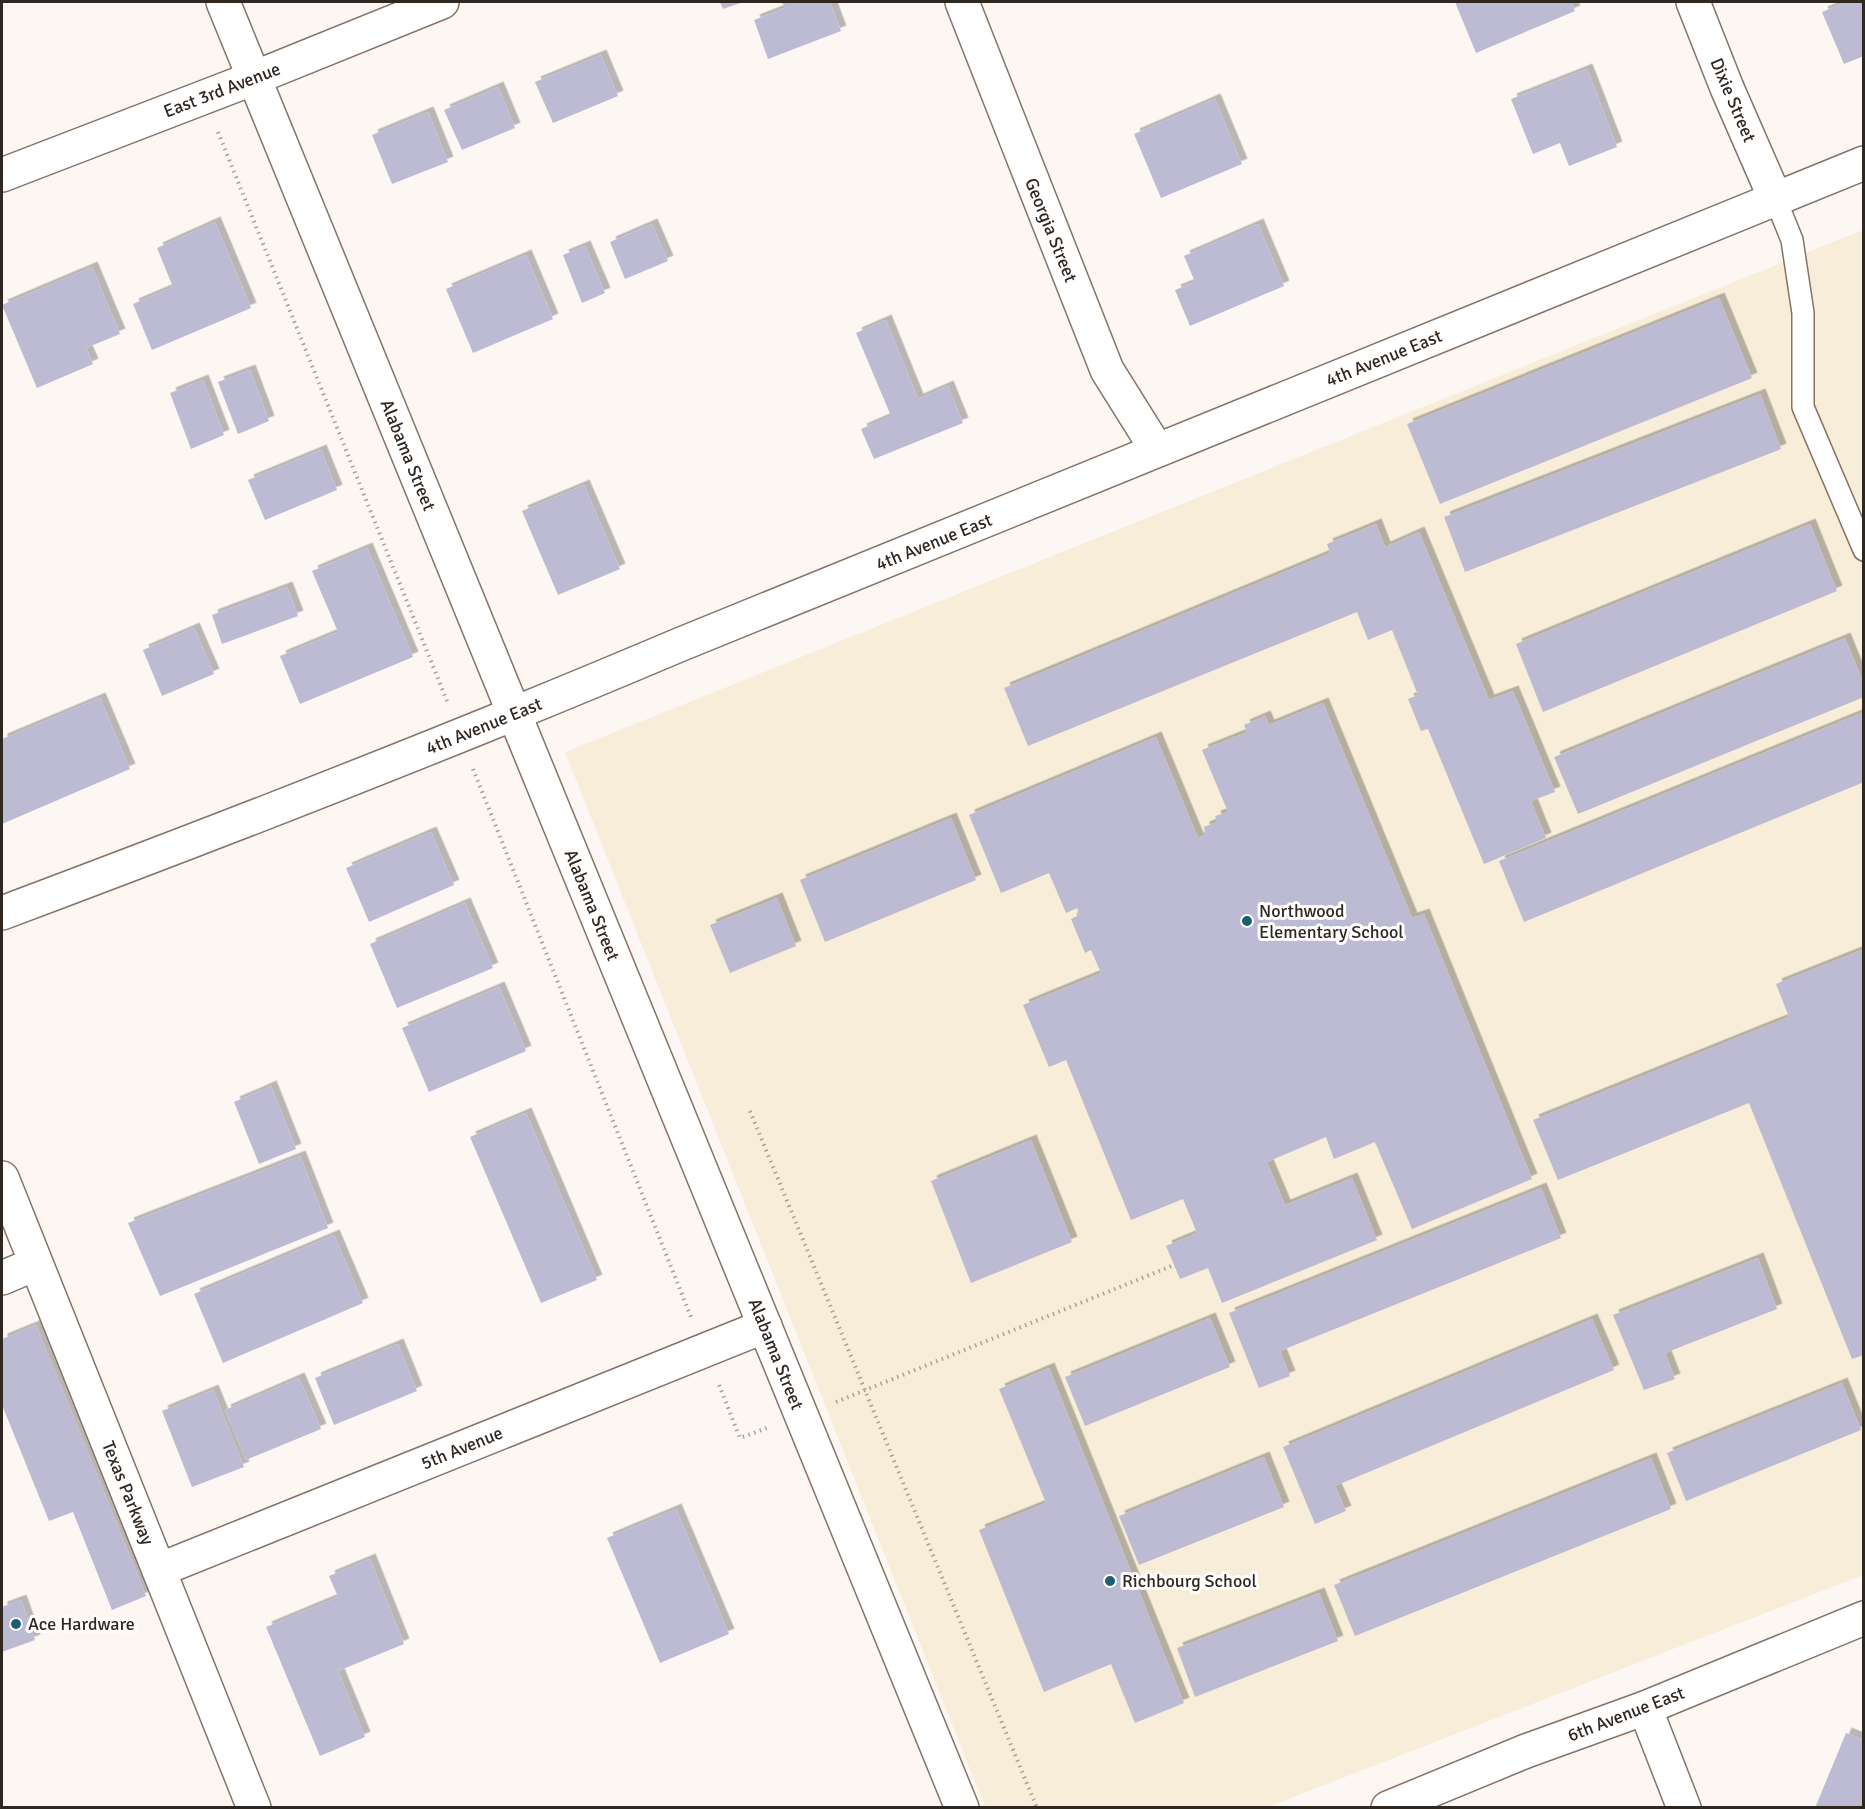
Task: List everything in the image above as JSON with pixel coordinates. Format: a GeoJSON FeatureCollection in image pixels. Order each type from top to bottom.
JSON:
{"type":"FeatureCollection","features":[{"type":"Feature","properties":{"kind":"street","name":"Alabama Street"},"geometry":{"type":"LineString","coordinates":[[223,2],[962,1808]]}},
{"type":"Feature","properties":{"kind":"street","name":"East 3rd Avenue"},"geometry":{"type":"LineString","coordinates":[[2,175],[254,78],[442,2]]}},
{"type":"Feature","properties":{"kind":"street","name":"Georgia Street"},"geometry":{"type":"LineString","coordinates":[[962,2],[1107,370],[1157,450]]}},
{"type":"Feature","properties":{"kind":"street","name":"Dixie Street"},"geometry":{"type":"LineString","coordinates":[[1693,2],[1726,88],[1775,198]]}},
{"type":"Feature","properties":{"kind":"street","name":"4th Avenue East"},"geometry":{"type":"LineString","coordinates":[[2,913],[514,715],[1863,163]]}},
{"type":"Feature","properties":{"kind":"street","name":"Texas Parkway"},"geometry":{"type":"LineString","coordinates":[[2,1178],[254,1808]]}},
{"type":"Feature","properties":{"kind":"street"},"geometry":{"type":"LineString","coordinates":[[2,1278],[35,1264]]}},
{"type":"Feature","properties":{"kind":"street","name":"5th Avenue"},"geometry":{"type":"LineString","coordinates":[[159,1570],[765,1326]]}},
{"type":"Feature","properties":{"kind":"street","name":"6th Avenue East"},"geometry":{"type":"LineString","coordinates":[[1388,1808],[1526,1751],[1645,1708],[1863,1618]]}},
{"type":"Feature","properties":{"kind":"street"},"geometry":{"type":"LineString","coordinates":[[1645,1708],[1684,1808]]}},
{"type":"Feature","properties":{"kind":"lane"},"geometry":{"type":"LineString","coordinates":[[1775,198],[1792,240],[1803,314],[1803,407],[1863,549]]}},
{"type":"Feature","properties":{"kind":"path"},"geometry":{"type":"LineString","coordinates":[[750,1112],[1037,1808]]}},
{"type":"Feature","properties":{"kind":"shaded area","name":"Northwood Elementary School"},"geometry":{"type":"Polygon","coordinates":[[[1863,230],[1863,1575],[1268,1807],[985,1807],[565,752],[1863,230]]]}},
{"type":"Feature","properties":{"kind":"building"},"geometry":{"type":"Polygon","coordinates":[[[720,2],[743,2],[723,9],[720,2]]]}},
{"type":"Feature","properties":{"kind":"building"},"geometry":{"type":"Polygon","coordinates":[[[782,2],[830,2],[841,31],[768,59],[754,20],[785,8],[782,2]]]}},
{"type":"Feature","properties":{"kind":"building"},"geometry":{"type":"Polygon","coordinates":[[[1455,2],[1571,2],[1575,11],[1476,53],[1455,2]]]}},
{"type":"Feature","properties":{"kind":"building"},"geometry":{"type":"Polygon","coordinates":[[[1846,2],[1864,2],[1864,56],[1844,64],[1822,12],[1846,2]]]}},
{"type":"Feature","properties":{"kind":"building"},"geometry":{"type":"Polygon","coordinates":[[[601,55],[618,96],[553,123],[535,82],[601,55]]]}},
{"type":"Feature","properties":{"kind":"building"},"geometry":{"type":"Polygon","coordinates":[[[1587,69],[1617,147],[1569,166],[1560,143],[1533,154],[1511,99],[1587,69]]]}},
{"type":"Feature","properties":{"kind":"building"},"geometry":{"type":"Polygon","coordinates":[[[498,87],[515,128],[462,150],[444,110],[498,87]]]}},
{"type":"Feature","properties":{"kind":"building"},"geometry":{"type":"Polygon","coordinates":[[[1215,99],[1242,164],[1161,198],[1134,134],[1215,99]]]}},
{"type":"Feature","properties":{"kind":"building"},"geometry":{"type":"Polygon","coordinates":[[[428,112],[448,162],[392,184],[372,135],[428,112]]]}},
{"type":"Feature","properties":{"kind":"building"},"geometry":{"type":"Polygon","coordinates":[[[215,222],[251,308],[152,350],[133,304],[173,287],[157,248],[215,222]]]}},
{"type":"Feature","properties":{"kind":"building"},"geometry":{"type":"Polygon","coordinates":[[[652,224],[668,261],[625,279],[610,242],[652,224]]]}},
{"type":"Feature","properties":{"kind":"building"},"geometry":{"type":"Polygon","coordinates":[[[1258,224],[1284,286],[1190,326],[1175,290],[1195,282],[1184,256],[1258,224]]]}},
{"type":"Feature","properties":{"kind":"building"},"geometry":{"type":"Polygon","coordinates":[[[585,246],[605,293],[582,303],[563,255],[585,246]]]}},
{"type":"Feature","properties":{"kind":"building"},"geometry":{"type":"Polygon","coordinates":[[[526,255],[553,319],[473,353],[446,289],[526,255]]]}},
{"type":"Feature","properties":{"kind":"building"},"geometry":{"type":"Polygon","coordinates":[[[92,267],[120,334],[86,348],[93,364],[37,388],[2,305],[92,267]]]}},
{"type":"Feature","properties":{"kind":"building"},"geometry":{"type":"Polygon","coordinates":[[[1719,298],[1752,378],[1440,504],[1407,424],[1719,298]]]}},
{"type":"Feature","properties":{"kind":"building"},"geometry":{"type":"Polygon","coordinates":[[[886,320],[918,399],[948,386],[963,423],[874,459],[861,429],[891,416],[856,333],[886,320]]]}},
{"type":"Feature","properties":{"kind":"building"},"geometry":{"type":"Polygon","coordinates":[[[250,370],[269,421],[238,434],[218,382],[250,370]]]}},
{"type":"Feature","properties":{"kind":"building"},"geometry":{"type":"Polygon","coordinates":[[[203,380],[224,435],[191,449],[170,393],[203,380]]]}},
{"type":"Feature","properties":{"kind":"building"},"geometry":{"type":"Polygon","coordinates":[[[1760,394],[1781,449],[1465,572],[1444,517],[1760,394]]]}},
{"type":"Feature","properties":{"kind":"building"},"geometry":{"type":"Polygon","coordinates":[[[321,450],[337,490],[265,520],[248,480],[321,450]]]}},
{"type":"Feature","properties":{"kind":"building"},"geometry":{"type":"Polygon","coordinates":[[[584,485],[620,569],[558,595],[522,511],[584,485]]]}},
{"type":"Feature","properties":{"kind":"building"},"geometry":{"type":"Polygon","coordinates":[[[1376,524],[1385,547],[1419,532],[1489,700],[1513,691],[1555,792],[1531,801],[1546,838],[1484,864],[1428,729],[1421,731],[1408,699],[1418,695],[1392,630],[1368,640],[1357,612],[1028,746],[1004,688],[1330,553],[1327,544],[1376,524]]]}},
{"type":"Feature","properties":{"kind":"building"},"geometry":{"type":"Polygon","coordinates":[[[1810,524],[1837,591],[1543,712],[1516,644],[1810,524]]]}},
{"type":"Feature","properties":{"kind":"building"},"geometry":{"type":"Polygon","coordinates":[[[367,548],[413,657],[300,704],[280,656],[338,632],[312,571],[367,548]]]}},
{"type":"Feature","properties":{"kind":"building"},"geometry":{"type":"Polygon","coordinates":[[[287,587],[298,616],[222,644],[212,615],[287,587]]]}},
{"type":"Feature","properties":{"kind":"building"},"geometry":{"type":"Polygon","coordinates":[[[194,628],[214,674],[162,696],[143,650],[194,628]]]}},
{"type":"Feature","properties":{"kind":"building"},"geometry":{"type":"Polygon","coordinates":[[[1845,638],[1864,685],[1864,697],[1578,814],[1554,757],[1845,638]]]}},
{"type":"Feature","properties":{"kind":"building"},"geometry":{"type":"Polygon","coordinates":[[[100,698],[130,769],[2,824],[2,739],[100,698]]]}},
{"type":"Feature","properties":{"kind":"building"},"geometry":{"type":"Polygon","coordinates":[[[1323,703],[1412,918],[1424,914],[1532,1179],[1412,1229],[1375,1142],[1334,1159],[1326,1137],[1267,1162],[1285,1205],[1352,1178],[1377,1240],[1222,1303],[1208,1268],[1180,1279],[1166,1246],[1197,1233],[1183,1199],[1131,1220],[1066,1060],[1049,1067],[1023,1005],[1101,973],[1091,950],[1085,953],[1071,919],[1079,915],[1077,908],[1066,913],[1049,873],[1001,893],[969,815],[1156,737],[1198,838],[1205,835],[1204,827],[1217,822],[1215,816],[1228,812],[1202,750],[1247,732],[1244,725],[1265,716],[1269,725],[1323,703]]]}},
{"type":"Feature","properties":{"kind":"building"},"geometry":{"type":"Polygon","coordinates":[[[1864,712],[1864,782],[1524,922],[1499,861],[1864,712]]]}},
{"type":"Feature","properties":{"kind":"building"},"geometry":{"type":"Polygon","coordinates":[[[951,818],[976,880],[825,942],[800,880],[951,818]]]}},
{"type":"Feature","properties":{"kind":"building"},"geometry":{"type":"Polygon","coordinates":[[[431,832],[454,885],[369,922],[346,868],[431,832]]]}},
{"type":"Feature","properties":{"kind":"building"},"geometry":{"type":"Polygon","coordinates":[[[777,898],[796,946],[730,973],[710,925],[777,898]]]}},
{"type":"Feature","properties":{"kind":"building"},"geometry":{"type":"Polygon","coordinates":[[[465,903],[493,968],[397,1008],[370,944],[465,903]]]}},
{"type":"Feature","properties":{"kind":"building"},"geometry":{"type":"Polygon","coordinates":[[[1864,949],[1864,1355],[1852,1359],[1749,1103],[1558,1180],[1533,1120],[1789,1017],[1776,984],[1864,949]]]}},
{"type":"Feature","properties":{"kind":"building"},"geometry":{"type":"Polygon","coordinates":[[[499,987],[526,1051],[429,1092],[402,1028],[499,987]]]}},
{"type":"Feature","properties":{"kind":"building"},"geometry":{"type":"Polygon","coordinates":[[[271,1086],[296,1149],[259,1164],[234,1102],[271,1086]]]}},
{"type":"Feature","properties":{"kind":"building"},"geometry":{"type":"Polygon","coordinates":[[[526,1113],[597,1280],[541,1303],[470,1137],[526,1113]]]}},
{"type":"Feature","properties":{"kind":"building"},"geometry":{"type":"Polygon","coordinates":[[[1031,1140],[1072,1242],[971,1283],[931,1181],[1031,1140]]]}},
{"type":"Feature","properties":{"kind":"building"},"geometry":{"type":"Polygon","coordinates":[[[300,1156],[328,1228],[160,1296],[128,1223],[300,1156]]]}},
{"type":"Feature","properties":{"kind":"building"},"geometry":{"type":"Polygon","coordinates":[[[1541,1188],[1561,1238],[1280,1351],[1290,1376],[1259,1388],[1229,1313],[1541,1188]]]}},
{"type":"Feature","properties":{"kind":"building"},"geometry":{"type":"Polygon","coordinates":[[[334,1235],[363,1303],[223,1363],[194,1294],[334,1235]]]}},
{"type":"Feature","properties":{"kind":"building"},"geometry":{"type":"Polygon","coordinates":[[[1758,1258],[1777,1309],[1665,1353],[1675,1379],[1644,1390],[1613,1315],[1758,1258]]]}},
{"type":"Feature","properties":{"kind":"building"},"geometry":{"type":"Polygon","coordinates":[[[1210,1318],[1230,1367],[1085,1426],[1065,1377],[1210,1318]]]}},
{"type":"Feature","properties":{"kind":"building"},"geometry":{"type":"Polygon","coordinates":[[[1592,1319],[1614,1370],[1335,1486],[1346,1511],[1315,1524],[1283,1447],[1592,1319]]]}},
{"type":"Feature","properties":{"kind":"building"},"geometry":{"type":"Polygon","coordinates":[[[36,1325],[146,1596],[112,1610],[73,1512],[49,1521],[2,1405],[2,1339],[36,1325]]]}},
{"type":"Feature","properties":{"kind":"building"},"geometry":{"type":"Polygon","coordinates":[[[398,1344],[417,1391],[334,1425],[315,1378],[398,1344]]]}},
{"type":"Feature","properties":{"kind":"building"},"geometry":{"type":"Polygon","coordinates":[[[1049,1368],[1184,1703],[1135,1723],[1111,1664],[1044,1692],[979,1530],[1046,1503],[999,1389],[1049,1368]]]}},
{"type":"Feature","properties":{"kind":"building"},"geometry":{"type":"Polygon","coordinates":[[[299,1378],[321,1429],[246,1460],[225,1410],[299,1378]]]}},
{"type":"Feature","properties":{"kind":"building"},"geometry":{"type":"Polygon","coordinates":[[[1842,1383],[1861,1430],[1686,1501],[1667,1453],[1842,1383]]]}},
{"type":"Feature","properties":{"kind":"building"},"geometry":{"type":"Polygon","coordinates":[[[213,1390],[244,1467],[192,1487],[162,1411],[213,1390]]]}},
{"type":"Feature","properties":{"kind":"building"},"geometry":{"type":"Polygon","coordinates":[[[1264,1457],[1284,1507],[1139,1565],[1119,1516],[1264,1457]]]}},
{"type":"Feature","properties":{"kind":"building"},"geometry":{"type":"Polygon","coordinates":[[[1651,1458],[1671,1509],[1355,1636],[1334,1585],[1651,1458]]]}},
{"type":"Feature","properties":{"kind":"building"},"geometry":{"type":"Polygon","coordinates":[[[676,1509],[729,1634],[660,1663],[607,1538],[676,1509]]]}},
{"type":"Feature","properties":{"kind":"building"},"geometry":{"type":"Polygon","coordinates":[[[370,1559],[404,1644],[338,1671],[365,1737],[320,1756],[266,1627],[338,1597],[329,1576],[370,1559]]]}},
{"type":"Feature","properties":{"kind":"building"},"geometry":{"type":"Polygon","coordinates":[[[1319,1593],[1338,1641],[1195,1697],[1177,1648],[1319,1593]]]}},
{"type":"Feature","properties":{"kind":"building","name":"Ace Hardware"},"geometry":{"type":"Polygon","coordinates":[[[21,1600],[35,1640],[2,1652],[2,1607],[21,1600]]]}},
{"type":"Feature","properties":{"kind":"building"},"geometry":{"type":"Polygon","coordinates":[[[1846,1733],[1864,1740],[1864,1808],[1815,1808],[1846,1733]]]}},
{"type":"Feature","properties":{"kind":"place","name":"Northwood Elementary School"},"geometry":{"type":"Point","coordinates":[1247,921]}},
{"type":"Feature","properties":{"kind":"place","name":"Richbourg School"},"geometry":{"type":"Point","coordinates":[1110,1581]}},
{"type":"Feature","properties":{"kind":"place","name":"Ace Hardware"},"geometry":{"type":"Point","coordinates":[16,1624]}}]}
